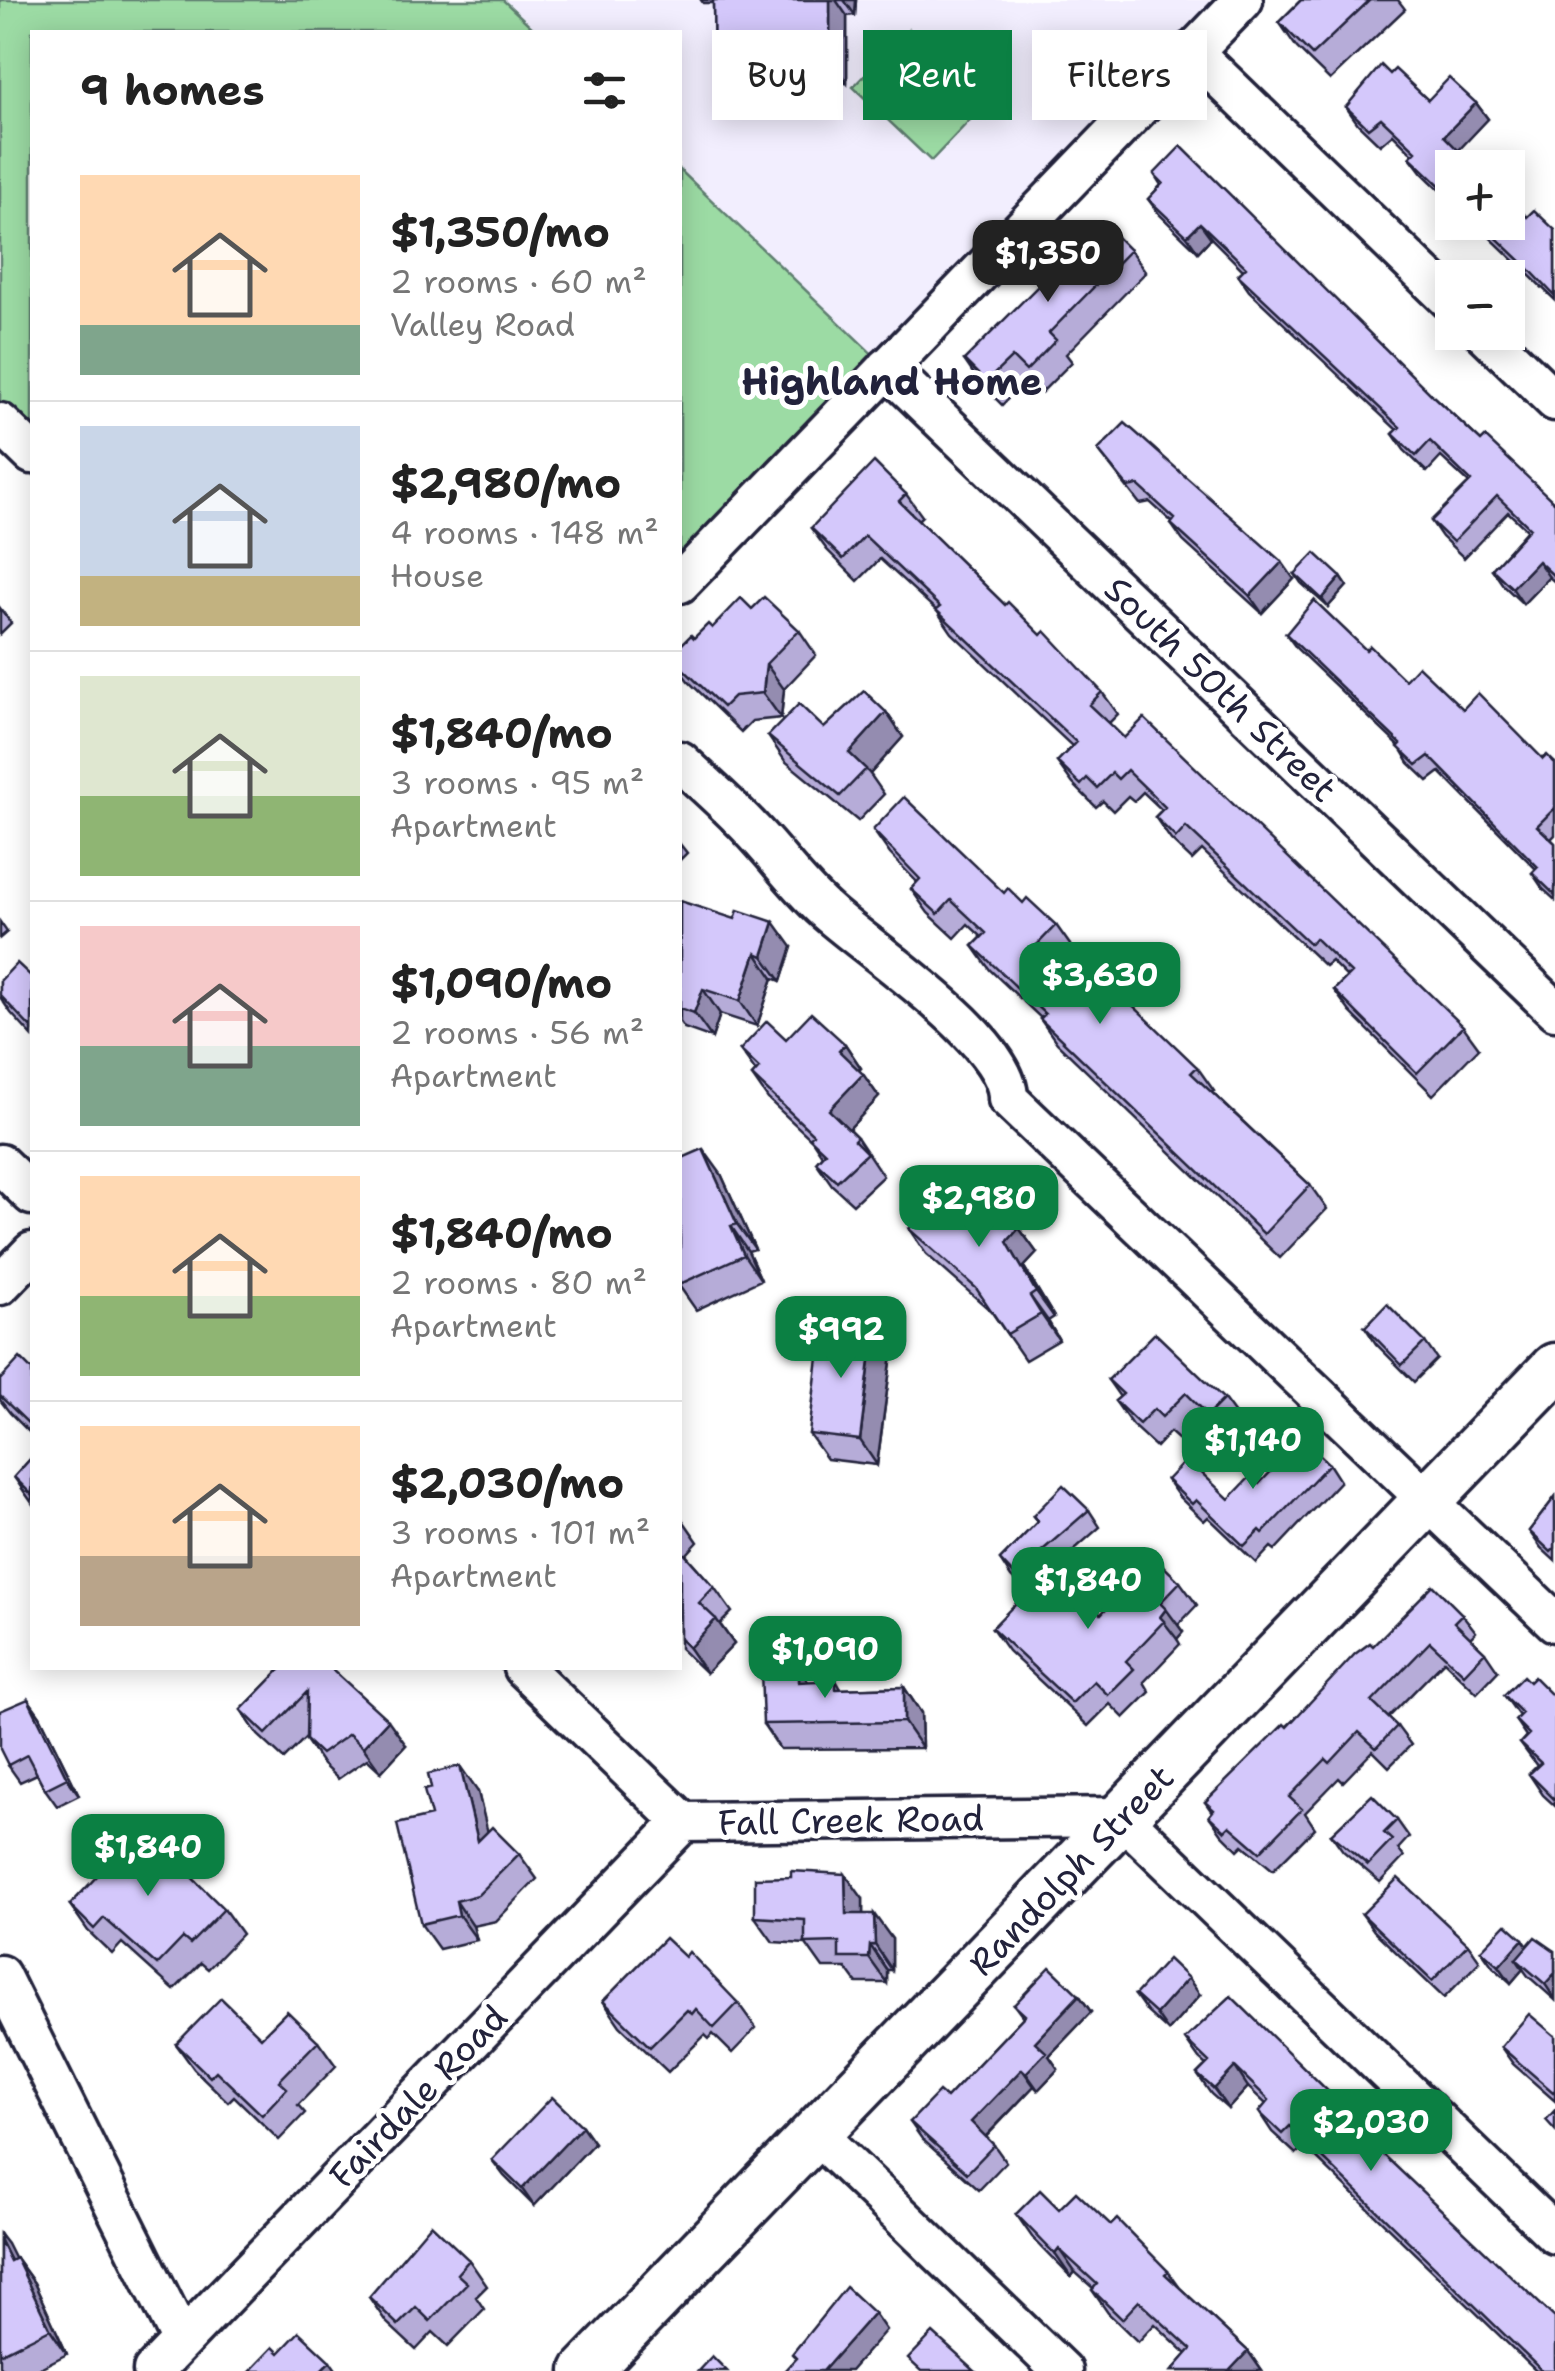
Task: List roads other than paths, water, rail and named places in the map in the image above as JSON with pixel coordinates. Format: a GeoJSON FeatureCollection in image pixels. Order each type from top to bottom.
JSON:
{"type":"FeatureCollection","features":[{"type":"Feature","properties":{"kind":"main road","name":"Randolph Street"},"geometry":{"type":"LineString","coordinates":[[586,2371],[1555,1368]]}},
{"type":"Feature","properties":{"kind":"street"},"geometry":{"type":"LineString","coordinates":[[1207,36],[1242,0]]}},
{"type":"Feature","properties":{"kind":"street"},"geometry":{"type":"LineString","coordinates":[[1207,66],[1435,286]]}},
{"type":"Feature","properties":{"kind":"street"},"geometry":{"type":"LineString","coordinates":[[682,581],[1126,120]]}},
{"type":"Feature","properties":{"kind":"street"},"geometry":{"type":"LineString","coordinates":[[1503,350],[1555,401]]}},
{"type":"Feature","properties":{"kind":"street","name":"South 50th Street"},"geometry":{"type":"LineString","coordinates":[[887,368],[1555,1010]]}},
{"type":"Feature","properties":{"kind":"street"},"geometry":{"type":"LineString","coordinates":[[0,423],[30,452]]}},
{"type":"Feature","properties":{"kind":"street"},"geometry":{"type":"LineString","coordinates":[[682,763],[751,829],[826,911],[928,992],[996,1062],[1004,1076],[1008,1099],[1555,1622]]}},
{"type":"Feature","properties":{"kind":"street"},"geometry":{"type":"LineString","coordinates":[[0,1164],[30,1193]]}},
{"type":"Feature","properties":{"kind":"street"},"geometry":{"type":"LineString","coordinates":[[0,1285],[30,1254]]}},
{"type":"Feature","properties":{"kind":"street","name":"Fall Creek Road"},"geometry":{"type":"LineString","coordinates":[[525,1670],[684,1822],[1122,1816]]}},
{"type":"Feature","properties":{"kind":"street"},"geometry":{"type":"LineString","coordinates":[[1122,1816],[1555,2234]]}},
{"type":"Feature","properties":{"kind":"street","name":"Fairdale Road"},"geometry":{"type":"LineString","coordinates":[[153,2371],[684,1822]]}},
{"type":"Feature","properties":{"kind":"street"},"geometry":{"type":"LineString","coordinates":[[0,1975],[182,2341]]}},
{"type":"Feature","properties":{"kind":"street"},"geometry":{"type":"LineString","coordinates":[[816,2134],[1062,2371]]}},
{"type":"Feature","properties":{"kind":"district","name":"Highland Home"},"geometry":{"type":"Point","coordinates":[892,381]}}]}
